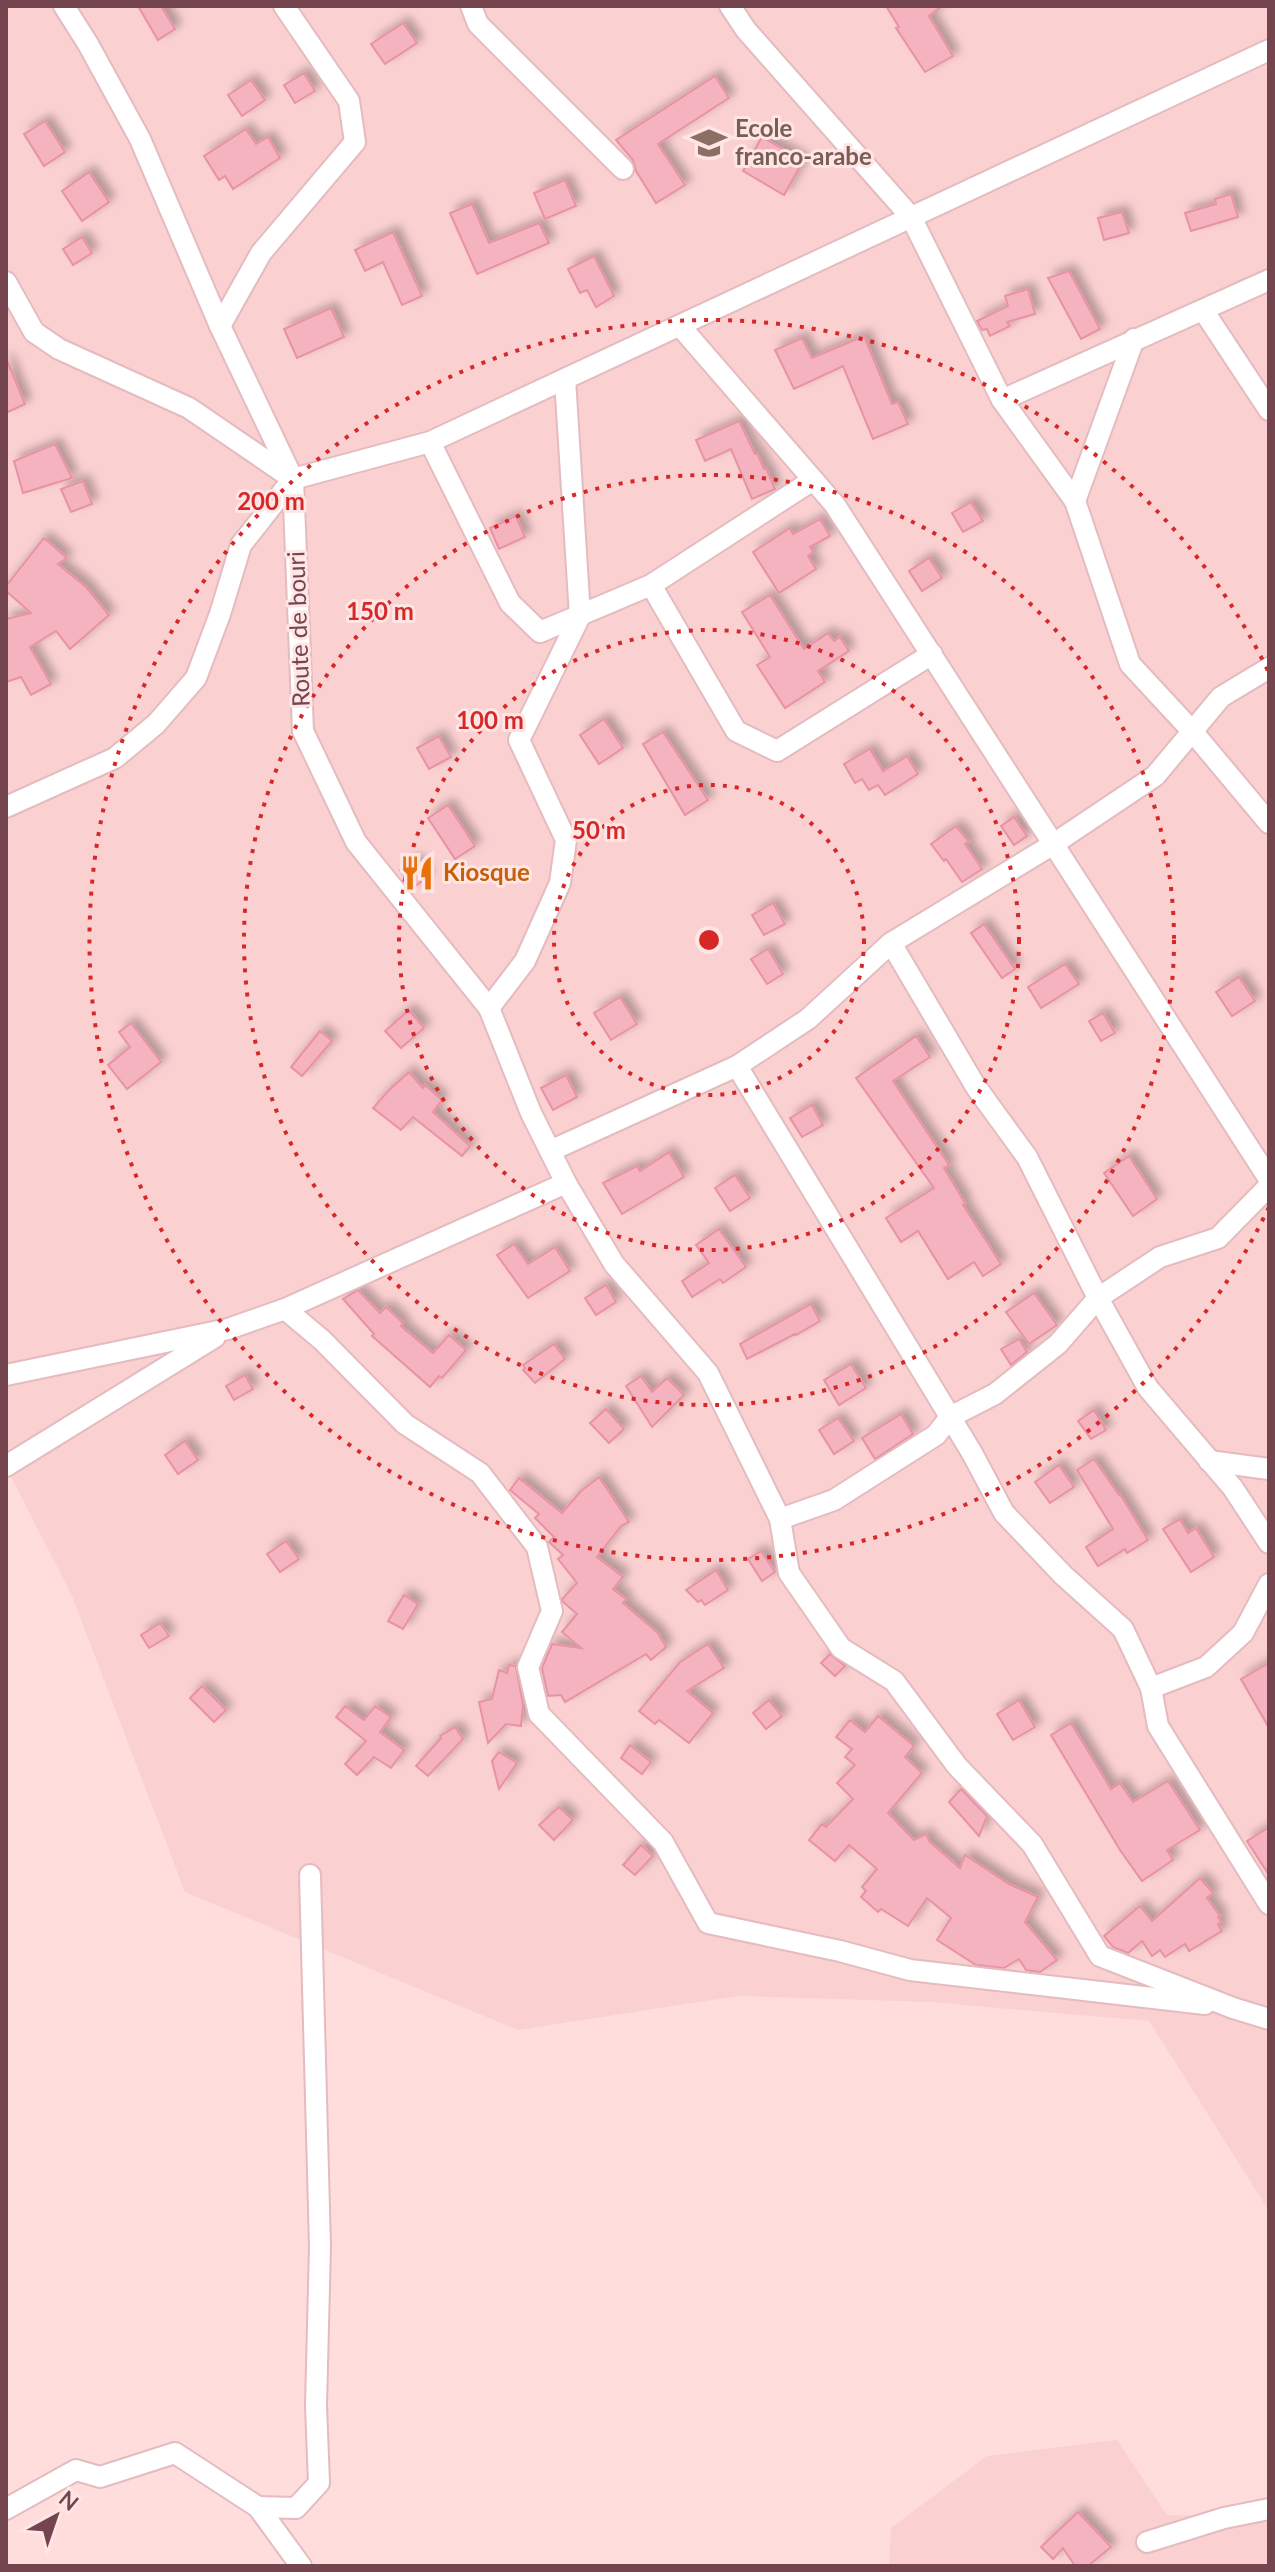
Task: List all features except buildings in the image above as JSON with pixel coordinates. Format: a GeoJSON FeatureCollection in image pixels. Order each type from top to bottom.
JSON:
{"type":"FeatureCollection","features":[{"type":"Feature","properties":{"kind":"street","name":"Route de bouri"},"geometry":{"type":"LineString","coordinates":[[64,6],[140,139],[220,326],[293,479],[303,731],[356,842],[489,1008],[531,1113],[566,1183],[614,1264],[708,1373],[780,1519],[789,1573],[841,1648],[894,1681],[957,1766],[1032,1844],[1100,1956],[1233,2008]]}},
{"type":"Feature","properties":{"kind":"street"},"geometry":{"type":"LineString","coordinates":[[220,326],[261,253],[355,142],[349,101],[284,6]]}},
{"type":"Feature","properties":{"kind":"street"},"geometry":{"type":"LineString","coordinates":[[471,6],[478,24],[623,169]]}},
{"type":"Feature","properties":{"kind":"street"},"geometry":{"type":"LineString","coordinates":[[730,6],[746,30],[911,217],[1002,400],[1075,501],[1130,664],[1192,731],[1269,823]]}},
{"type":"Feature","properties":{"kind":"street"},"geometry":{"type":"LineString","coordinates":[[6,807],[115,758],[156,724],[196,678],[241,545],[293,479],[430,442],[1269,50]]}},
{"type":"Feature","properties":{"kind":"street"},"geometry":{"type":"LineString","coordinates":[[1002,400],[1269,280]]}},
{"type":"Feature","properties":{"kind":"street"},"geometry":{"type":"LineString","coordinates":[[6,282],[34,332],[59,349],[189,408],[293,479]]}},
{"type":"Feature","properties":{"kind":"street"},"geometry":{"type":"LineString","coordinates":[[1203,310],[1269,410]]}},
{"type":"Feature","properties":{"kind":"street"},"geometry":{"type":"LineString","coordinates":[[680,326],[835,505],[1269,1179]]}},
{"type":"Feature","properties":{"kind":"street"},"geometry":{"type":"LineString","coordinates":[[1075,501],[1134,339]]}},
{"type":"Feature","properties":{"kind":"street"},"geometry":{"type":"LineString","coordinates":[[489,1008],[525,961],[560,883],[566,840],[519,740],[580,616],[565,379]]}},
{"type":"Feature","properties":{"kind":"street"},"geometry":{"type":"LineString","coordinates":[[430,442],[510,603],[540,632],[651,585],[813,480]]}},
{"type":"Feature","properties":{"kind":"street"},"geometry":{"type":"LineString","coordinates":[[651,585],[736,731],[777,751],[932,654]]}},
{"type":"Feature","properties":{"kind":"street"},"geometry":{"type":"LineString","coordinates":[[550,1151],[737,1066],[808,1019],[891,943],[1052,845],[1155,776],[1221,697],[1269,668]]}},
{"type":"Feature","properties":{"kind":"street"},"geometry":{"type":"LineString","coordinates":[[891,943],[976,1087],[1027,1157],[1098,1298],[1148,1388],[1233,1488],[1269,1543]]}},
{"type":"Feature","properties":{"kind":"street"},"geometry":{"type":"LineString","coordinates":[[737,1066],[950,1417],[1004,1513],[1063,1575],[1123,1629],[1151,1688],[1158,1726],[1269,1904]]}},
{"type":"Feature","properties":{"kind":"street"},"geometry":{"type":"LineString","coordinates":[[6,1375],[228,1329],[285,1309],[566,1183]]}},
{"type":"Feature","properties":{"kind":"street"},"geometry":{"type":"LineString","coordinates":[[780,1519],[834,1500],[936,1435],[950,1417],[995,1394],[1058,1344],[1098,1298],[1160,1257],[1218,1238],[1269,1186]]}},
{"type":"Feature","properties":{"kind":"street"},"geometry":{"type":"LineString","coordinates":[[285,1309],[322,1340],[405,1424],[480,1473],[537,1547],[552,1611],[528,1667],[539,1714],[663,1842],[708,1923],[840,1951],[910,1970],[1233,2008],[1269,2019]]}},
{"type":"Feature","properties":{"kind":"street"},"geometry":{"type":"LineString","coordinates":[[6,1466],[228,1329]]}},
{"type":"Feature","properties":{"kind":"street"},"geometry":{"type":"LineString","coordinates":[[1209,1461],[1269,1469]]}},
{"type":"Feature","properties":{"kind":"street"},"geometry":{"type":"LineString","coordinates":[[1151,1688],[1206,1667],[1243,1633],[1269,1584]]}},
{"type":"Feature","properties":{"kind":"street"},"geometry":{"type":"LineString","coordinates":[[258,2507],[296,2508],[319,2483],[316,2406],[320,2246],[310,1875]]}},
{"type":"Feature","properties":{"kind":"street"},"geometry":{"type":"LineString","coordinates":[[6,2509],[76,2470],[100,2477],[175,2453],[258,2507],[301,2566]]}},
{"type":"Feature","properties":{"kind":"street"},"geometry":{"type":"LineString","coordinates":[[1147,2542],[1224,2518],[1269,2509]]}},
{"type":"Feature","properties":{"kind":"shaded area"},"geometry":{"type":"Polygon","coordinates":[[[6,6],[1269,6],[1269,2211],[1149,2021],[930,2002],[738,1996],[518,2030],[185,1892],[72,1596],[6,1467],[6,6]]]}},
{"type":"Feature","properties":{"kind":"shaded area"},"geometry":{"type":"Polygon","coordinates":[[[1117,2440],[1167,2515],[1269,2516],[1269,2566],[889,2566],[891,2528],[987,2456],[1117,2440]]]}},
{"type":"Feature","properties":{"kind":"place","name":"Ecole franco-arabe"},"geometry":{"type":"Point","coordinates":[709,143]}},
{"type":"Feature","properties":{"kind":"place","name":"Kiosque"},"geometry":{"type":"Point","coordinates":[417,873]}}]}
